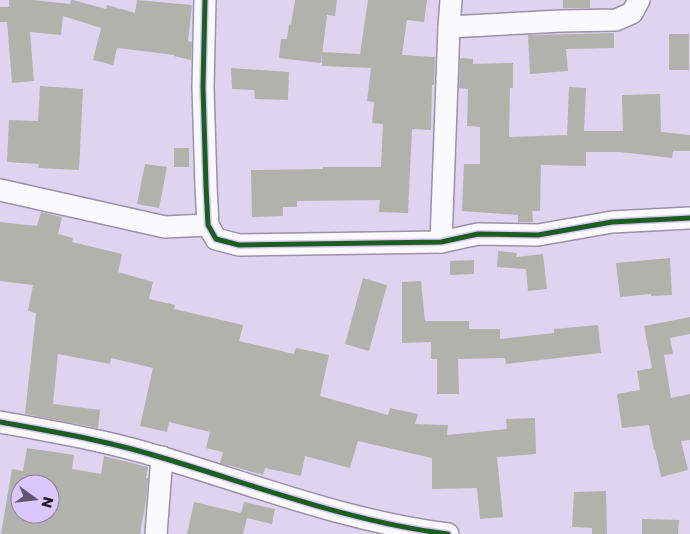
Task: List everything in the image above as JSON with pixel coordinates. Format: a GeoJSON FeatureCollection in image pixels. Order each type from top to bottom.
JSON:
{"type":"FeatureCollection","features":[{"type":"Feature","properties":{"kind":"street"},"geometry":{"type":"LineString","coordinates":[[205,0],[203,87],[208,225],[216,238],[240,245],[441,242],[478,234],[538,235],[612,222],[690,218]]}},
{"type":"Feature","properties":{"kind":"street"},"geometry":{"type":"LineString","coordinates":[[441,242],[448,27],[451,0]]}},
{"type":"Feature","properties":{"kind":"street"},"geometry":{"type":"LineString","coordinates":[[448,27],[616,20],[632,13],[639,0]]}},
{"type":"Feature","properties":{"kind":"street"},"geometry":{"type":"LineString","coordinates":[[0,190],[165,227],[208,225]]}},
{"type":"Feature","properties":{"kind":"street"},"geometry":{"type":"LineString","coordinates":[[0,422],[89,438],[162,457],[382,528],[448,534]]}},
{"type":"Feature","properties":{"kind":"street"},"geometry":{"type":"LineString","coordinates":[[156,534],[162,457]]}},
{"type":"Feature","properties":{"kind":"building"},"geometry":{"type":"Polygon","coordinates":[[[9,0],[33,0],[70,4],[71,0],[73,0],[106,9],[107,5],[135,13],[137,0],[192,5],[188,41],[192,42],[191,60],[174,55],[117,48],[113,65],[93,60],[101,28],[63,16],[61,35],[30,32],[34,81],[12,83],[7,22],[0,22],[0,7],[9,7],[9,0]]]}},
{"type":"Feature","properties":{"kind":"building"},"geometry":{"type":"Polygon","coordinates":[[[295,0],[337,0],[335,16],[327,15],[321,63],[279,58],[281,39],[287,39],[295,0]]]}},
{"type":"Feature","properties":{"kind":"building"},"geometry":{"type":"Polygon","coordinates":[[[368,0],[427,0],[424,22],[407,20],[402,55],[435,57],[431,130],[412,129],[408,213],[379,212],[380,200],[297,201],[297,207],[283,207],[283,216],[252,217],[251,170],[381,167],[383,124],[372,123],[374,102],[367,101],[371,68],[322,66],[322,52],[360,54],[368,0]]]}},
{"type":"Feature","properties":{"kind":"building"},"geometry":{"type":"Polygon","coordinates":[[[563,0],[590,0],[590,8],[563,8],[563,0]]]}},
{"type":"Feature","properties":{"kind":"building"},"geometry":{"type":"Polygon","coordinates":[[[614,33],[614,48],[566,49],[568,71],[530,74],[528,35],[614,33]]]}},
{"type":"Feature","properties":{"kind":"building"},"geometry":{"type":"Polygon","coordinates":[[[669,34],[689,34],[689,70],[669,70],[669,34]]]}},
{"type":"Feature","properties":{"kind":"building"},"geometry":{"type":"Polygon","coordinates":[[[460,58],[473,59],[473,64],[513,63],[513,88],[510,88],[509,137],[567,135],[569,87],[586,88],[584,131],[623,131],[622,95],[660,94],[661,132],[690,135],[690,151],[673,151],[672,158],[620,152],[586,152],[586,166],[541,165],[540,211],[532,211],[533,222],[518,222],[518,215],[462,211],[464,164],[480,164],[480,127],[467,126],[468,89],[459,88],[460,58]]]}},
{"type":"Feature","properties":{"kind":"building"},"geometry":{"type":"Polygon","coordinates":[[[231,68],[289,72],[288,100],[255,99],[254,90],[232,89],[231,68]]]}},
{"type":"Feature","properties":{"kind":"building"},"geometry":{"type":"Polygon","coordinates":[[[40,86],[83,89],[79,170],[38,168],[39,164],[7,162],[9,120],[38,121],[40,86]]]}},
{"type":"Feature","properties":{"kind":"building"},"geometry":{"type":"Polygon","coordinates":[[[174,148],[189,148],[189,167],[174,167],[174,148]]]}},
{"type":"Feature","properties":{"kind":"building"},"geometry":{"type":"Polygon","coordinates":[[[145,164],[167,167],[159,208],[137,204],[145,164]]]}},
{"type":"Feature","properties":{"kind":"building"},"geometry":{"type":"Polygon","coordinates":[[[41,212],[62,217],[58,234],[73,238],[72,242],[122,254],[118,272],[153,282],[149,299],[175,305],[174,309],[243,325],[239,341],[294,354],[296,348],[329,355],[320,396],[388,415],[390,408],[418,414],[415,424],[448,425],[447,435],[507,429],[506,419],[535,418],[536,454],[497,457],[503,517],[480,519],[477,488],[432,489],[432,458],[358,441],[350,468],[305,456],[301,476],[265,468],[263,475],[220,463],[223,452],[206,448],[210,432],[169,422],[167,432],[140,426],[153,368],[111,358],[110,364],[58,354],[53,404],[100,410],[98,428],[25,414],[36,313],[28,311],[33,285],[0,281],[0,222],[37,226],[41,212]]]}},
{"type":"Feature","properties":{"kind":"building"},"geometry":{"type":"Polygon","coordinates":[[[498,251],[517,253],[516,257],[543,254],[547,289],[528,291],[526,269],[497,267],[498,251]]]}},
{"type":"Feature","properties":{"kind":"building"},"geometry":{"type":"Polygon","coordinates":[[[670,258],[672,295],[651,296],[651,294],[620,297],[616,263],[670,258]]]}},
{"type":"Feature","properties":{"kind":"building"},"geometry":{"type":"Polygon","coordinates":[[[474,260],[474,274],[450,275],[450,261],[474,260]]]}},
{"type":"Feature","properties":{"kind":"building"},"geometry":{"type":"Polygon","coordinates":[[[363,278],[387,285],[369,351],[345,344],[363,278]]]}},
{"type":"Feature","properties":{"kind":"building"},"geometry":{"type":"Polygon","coordinates":[[[421,281],[425,321],[469,321],[469,329],[500,329],[500,339],[554,333],[554,329],[598,325],[601,353],[506,364],[505,358],[458,359],[459,394],[437,394],[437,359],[431,359],[431,342],[402,343],[402,282],[421,281]]]}},
{"type":"Feature","properties":{"kind":"building"},"geometry":{"type":"Polygon","coordinates":[[[690,317],[690,334],[670,338],[673,354],[664,355],[671,398],[690,394],[690,440],[681,441],[688,470],[661,477],[649,425],[622,428],[617,394],[640,390],[637,371],[652,368],[644,326],[690,317]]]}},
{"type":"Feature","properties":{"kind":"building"},"geometry":{"type":"Polygon","coordinates":[[[27,448],[74,455],[72,469],[101,474],[104,456],[148,467],[146,501],[140,534],[1,534],[10,481],[10,524],[60,524],[60,474],[11,474],[12,469],[23,471],[27,448]]]}},
{"type":"Feature","properties":{"kind":"building"},"geometry":{"type":"Polygon","coordinates":[[[606,491],[607,534],[592,534],[592,528],[572,527],[574,492],[606,491]]]}},
{"type":"Feature","properties":{"kind":"building"},"geometry":{"type":"Polygon","coordinates":[[[194,502],[241,513],[244,502],[275,509],[272,524],[247,518],[243,534],[187,534],[194,502]]]}},
{"type":"Feature","properties":{"kind":"building"},"geometry":{"type":"Polygon","coordinates":[[[642,519],[679,520],[678,534],[642,534],[642,519]]]}},
{"type":"Feature","properties":{"kind":"cycle path"},"geometry":{"type":"LineString","coordinates":[[205,0],[203,87],[206,186],[208,225],[216,239],[239,245],[441,242],[478,234],[538,235],[612,222],[690,218]]}},
{"type":"Feature","properties":{"kind":"cycle path"},"geometry":{"type":"LineString","coordinates":[[0,422],[82,437],[163,458],[340,512],[375,521],[448,534]]}}]}
